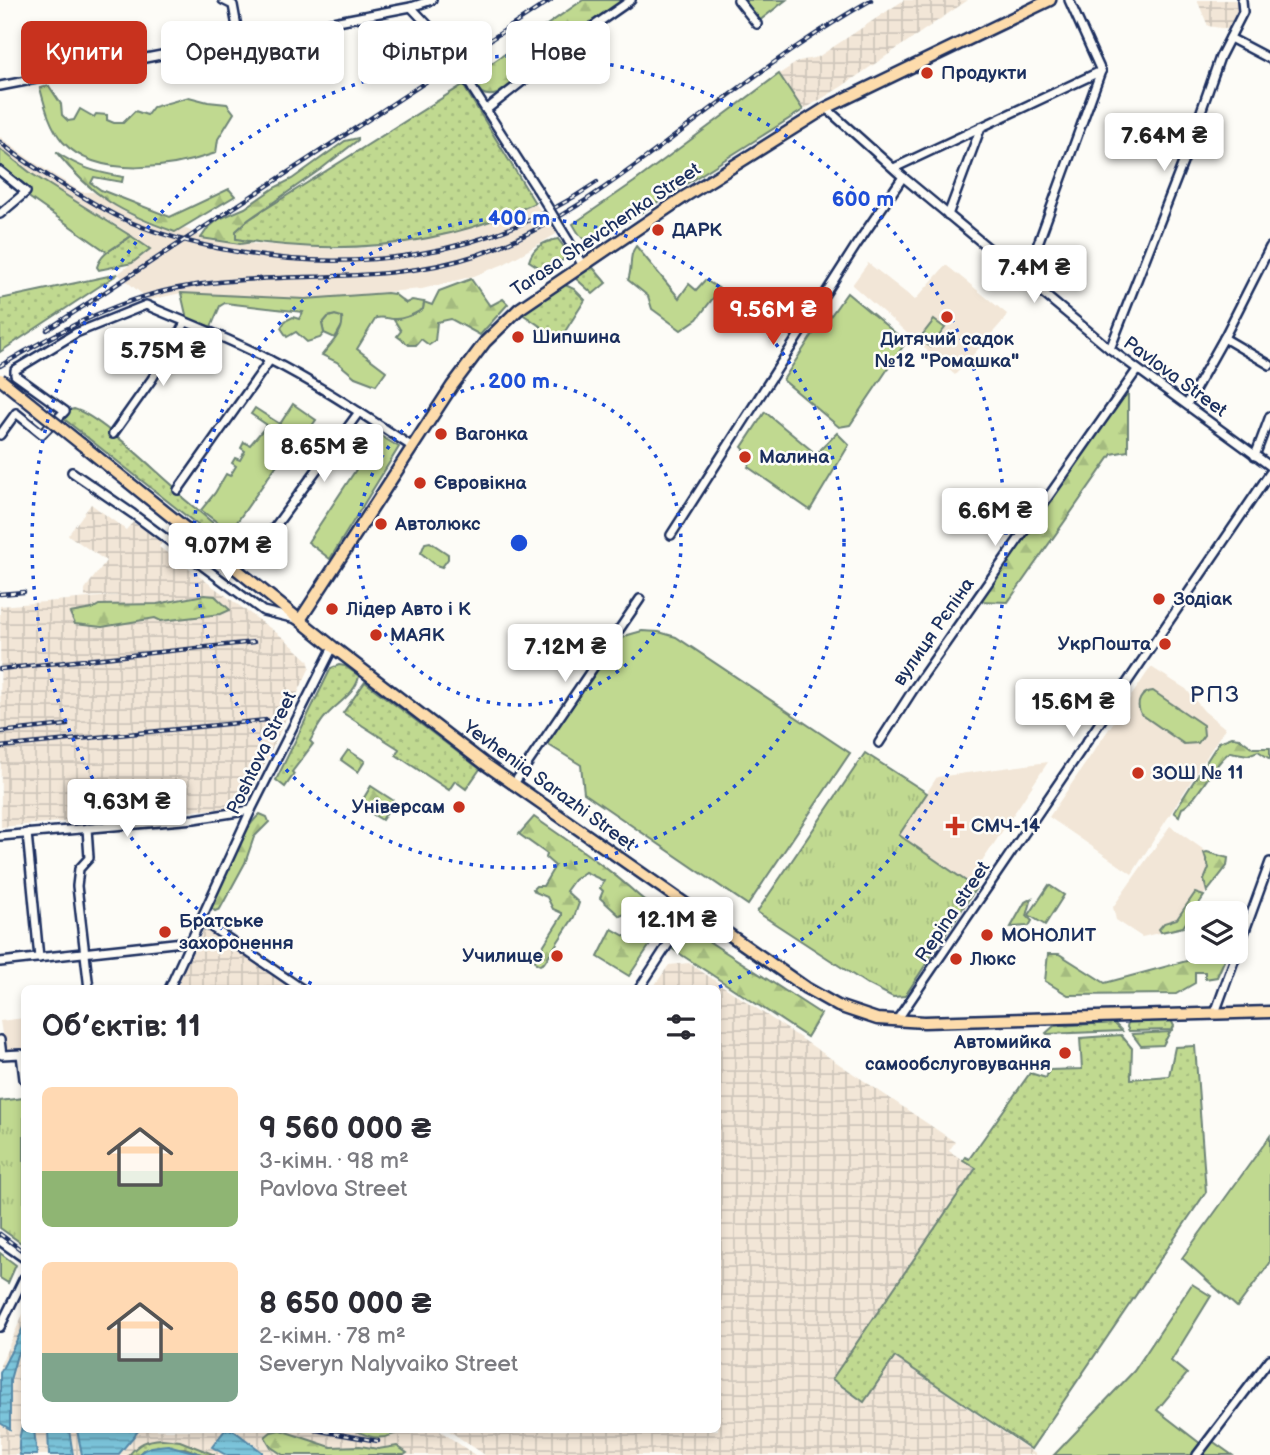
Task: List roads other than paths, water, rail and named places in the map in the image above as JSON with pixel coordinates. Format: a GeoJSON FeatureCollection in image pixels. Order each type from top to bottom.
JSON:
{"type":"FeatureCollection","features":[{"type":"Feature","properties":{"kind":"main road","name":"Tarasa Shevchenka Street"},"geometry":{"type":"LineString","coordinates":[[300,620],[452,386],[485,342],[519,309],[684,197],[826,108],[1050,0]]}},
{"type":"Feature","properties":{"kind":"main road","name":"Yevheniia Sarazhi Street"},"geometry":{"type":"LineString","coordinates":[[0,379],[333,647],[513,785],[806,988],[838,1006],[877,1019],[897,1020],[1052,1020],[1270,1012]]}},
{"type":"Feature","properties":{"kind":"street"},"geometry":{"type":"LineString","coordinates":[[223,0],[233,5],[236,21]]}},
{"type":"Feature","properties":{"kind":"street"},"geometry":{"type":"LineString","coordinates":[[333,21],[411,7],[432,0]]}},
{"type":"Feature","properties":{"kind":"street"},"geometry":{"type":"LineString","coordinates":[[486,110],[585,32],[631,0]]}},
{"type":"Feature","properties":{"kind":"street"},"geometry":{"type":"LineString","coordinates":[[738,0],[757,24]]}},
{"type":"Feature","properties":{"kind":"street"},"geometry":{"type":"LineString","coordinates":[[1025,279],[1101,71],[1069,0]]}},
{"type":"Feature","properties":{"kind":"street"},"geometry":{"type":"LineString","coordinates":[[1110,349],[1184,160],[1220,57],[1243,12],[1242,0]]}},
{"type":"Feature","properties":{"kind":"street"},"geometry":{"type":"LineString","coordinates":[[411,7],[441,39],[537,188],[583,266]]}},
{"type":"Feature","properties":{"kind":"street"},"geometry":{"type":"LineString","coordinates":[[1230,38],[1270,59]]}},
{"type":"Feature","properties":{"kind":"street"},"geometry":{"type":"LineString","coordinates":[[0,86],[161,54]]}},
{"type":"Feature","properties":{"kind":"street"},"geometry":{"type":"LineString","coordinates":[[894,169],[1101,71]]}},
{"type":"Feature","properties":{"kind":"street","name":"Pavlova Street"},"geometry":{"type":"LineString","coordinates":[[826,108],[903,177],[1110,349],[1270,466]]}},
{"type":"Feature","properties":{"kind":"street"},"geometry":{"type":"LineString","coordinates":[[948,215],[981,127]]}},
{"type":"Feature","properties":{"kind":"street"},"geometry":{"type":"LineString","coordinates":[[0,172],[26,192],[0,214]]}},
{"type":"Feature","properties":{"kind":"street"},"geometry":{"type":"LineString","coordinates":[[671,535],[784,356],[903,177]]}},
{"type":"Feature","properties":{"kind":"street"},"geometry":{"type":"LineString","coordinates":[[1186,404],[1224,338],[1270,247]]}},
{"type":"Feature","properties":{"kind":"street"},"geometry":{"type":"LineString","coordinates":[[0,435],[16,413],[42,434],[65,411],[15,375],[15,370],[76,333],[146,305],[186,323],[202,327],[270,360],[411,446]]}},
{"type":"Feature","properties":{"kind":"street"},"geometry":{"type":"LineString","coordinates":[[113,434],[152,379],[186,323]]}},
{"type":"Feature","properties":{"kind":"street"},"geometry":{"type":"LineString","coordinates":[[1224,338],[1270,365]]}},
{"type":"Feature","properties":{"kind":"street"},"geometry":{"type":"LineString","coordinates":[[178,490],[270,360]]}},
{"type":"Feature","properties":{"kind":"street","name":"вулиця Рєпіна"},"geometry":{"type":"LineString","coordinates":[[879,743],[920,679],[1138,370]]}},
{"type":"Feature","properties":{"kind":"street"},"geometry":{"type":"LineString","coordinates":[[250,554],[257,551],[264,542],[359,412]]}},
{"type":"Feature","properties":{"kind":"street"},"geometry":{"type":"LineString","coordinates":[[1255,456],[1270,416]]}},
{"type":"Feature","properties":{"kind":"street"},"geometry":{"type":"LineString","coordinates":[[72,472],[263,611],[300,620]]}},
{"type":"Feature","properties":{"kind":"street","name":"Repina street"},"geometry":{"type":"LineString","coordinates":[[897,1020],[1270,473]]}},
{"type":"Feature","properties":{"kind":"street"},"geometry":{"type":"LineString","coordinates":[[513,785],[640,599]]}},
{"type":"Feature","properties":{"kind":"street","name":"Poshtova Street"},"geometry":{"type":"LineString","coordinates":[[171,985],[251,810],[333,647]]}},
{"type":"Feature","properties":{"kind":"street"},"geometry":{"type":"LineString","coordinates":[[0,836],[194,819],[251,810]]}},
{"type":"Feature","properties":{"kind":"street"},"geometry":{"type":"LineString","coordinates":[[88,828],[89,858],[79,869],[77,886],[89,985]]}},
{"type":"Feature","properties":{"kind":"street"},"geometry":{"type":"LineString","coordinates":[[27,834],[39,958]]}},
{"type":"Feature","properties":{"kind":"street"},"geometry":{"type":"LineString","coordinates":[[1215,1013],[1270,862]]}},
{"type":"Feature","properties":{"kind":"street"},"geometry":{"type":"LineString","coordinates":[[642,985],[691,909]]}},
{"type":"Feature","properties":{"kind":"street"},"geometry":{"type":"LineString","coordinates":[[201,920],[296,985]]}},
{"type":"Feature","properties":{"kind":"street"},"geometry":{"type":"LineString","coordinates":[[0,962],[192,942]]}},
{"type":"Feature","properties":{"kind":"street"},"geometry":{"type":"LineString","coordinates":[[0,1041],[2,1055],[21,1054]]}},
{"type":"Feature","properties":{"kind":"street"},"geometry":{"type":"LineString","coordinates":[[0,1241],[21,1256]]}},
{"type":"Feature","properties":{"kind":"street"},"geometry":{"type":"LineString","coordinates":[[0,1327],[21,1284]]}},
{"type":"Feature","properties":{"kind":"street"},"geometry":{"type":"LineString","coordinates":[[1196,1455],[1270,1359]]}},
{"type":"Feature","properties":{"kind":"water"},"geometry":{"type":"Polygon","coordinates":[[[21,1332],[21,1350],[10,1380],[10,1429],[0,1423],[0,1373],[21,1332]]]}},
{"type":"Feature","properties":{"kind":"water"},"geometry":{"type":"Polygon","coordinates":[[[21,1430],[21,1433],[34,1433],[37,1455],[20,1455],[21,1430]]]}},
{"type":"Feature","properties":{"kind":"water"},"geometry":{"type":"Polygon","coordinates":[[[48,1433],[69,1433],[73,1455],[49,1455],[48,1433]]]}},
{"type":"Feature","properties":{"kind":"water"},"geometry":{"type":"Polygon","coordinates":[[[78,1433],[136,1433],[118,1455],[82,1455],[78,1433]]]}},
{"type":"Feature","properties":{"kind":"water"},"geometry":{"type":"Polygon","coordinates":[[[223,1433],[237,1433],[262,1452],[262,1455],[226,1455],[212,1447],[223,1433]]]}},
{"type":"Feature","properties":{"kind":"water"},"geometry":{"type":"Polygon","coordinates":[[[168,1445],[204,1455],[138,1455],[148,1448],[168,1445]]]}},
{"type":"Feature","properties":{"kind":"railway"},"geometry":{"type":"LineString","coordinates":[[47,330],[551,0]]}},
{"type":"Feature","properties":{"kind":"railway"},"geometry":{"type":"LineString","coordinates":[[0,366],[62,331],[106,311],[173,289],[249,279],[402,271],[440,265],[503,245],[553,220],[600,191],[818,32],[871,0]]}},
{"type":"Feature","properties":{"kind":"railway"},"geometry":{"type":"LineString","coordinates":[[0,142],[66,187],[144,228],[217,248],[316,260],[365,260],[462,244],[509,229],[554,208],[597,182]]}},
{"type":"Feature","properties":{"kind":"railway"},"geometry":{"type":"LineString","coordinates":[[0,594],[24,592]]}},
{"type":"Feature","properties":{"kind":"railway"},"geometry":{"type":"LineString","coordinates":[[0,669],[254,642]]}},
{"type":"Feature","properties":{"kind":"railway"},"geometry":{"type":"LineString","coordinates":[[0,747],[267,720]]}},
{"type":"Feature","properties":{"kind":"railway"},"geometry":{"type":"LineString","coordinates":[[0,732],[67,725]]}},
{"type":"Feature","properties":{"kind":"railway"},"geometry":{"type":"LineString","coordinates":[[0,1234],[21,1250]]}},
{"type":"Feature","properties":{"kind":"railway"},"geometry":{"type":"LineString","coordinates":[[332,1433],[378,1441]]}},
{"type":"Feature","properties":{"kind":"place","name":"Продукти"},"geometry":{"type":"Point","coordinates":[927,73]}},
{"type":"Feature","properties":{"kind":"place","name":"ДАРК"},"geometry":{"type":"Point","coordinates":[658,230]}},
{"type":"Feature","properties":{"kind":"place","name":"Дитячий садок №12 \"Ромашка\""},"geometry":{"type":"Point","coordinates":[947,317]}},
{"type":"Feature","properties":{"kind":"place","name":"Шипшина"},"geometry":{"type":"Point","coordinates":[518,337]}},
{"type":"Feature","properties":{"kind":"place","name":"Вагонка"},"geometry":{"type":"Point","coordinates":[441,434]}},
{"type":"Feature","properties":{"kind":"place","name":"Малина"},"geometry":{"type":"Point","coordinates":[745,457]}},
{"type":"Feature","properties":{"kind":"place","name":"Євровікна"},"geometry":{"type":"Point","coordinates":[420,483]}},
{"type":"Feature","properties":{"kind":"place","name":"Автолюкс"},"geometry":{"type":"Point","coordinates":[381,524]}},
{"type":"Feature","properties":{"kind":"place","name":"Зодіак"},"geometry":{"type":"Point","coordinates":[1159,599]}},
{"type":"Feature","properties":{"kind":"place","name":"Лідер Авто і К"},"geometry":{"type":"Point","coordinates":[332,609]}},
{"type":"Feature","properties":{"kind":"place","name":"МАЯК"},"geometry":{"type":"Point","coordinates":[376,635]}},
{"type":"Feature","properties":{"kind":"place","name":"УкрПошта"},"geometry":{"type":"Point","coordinates":[1165,644]}},
{"type":"Feature","properties":{"kind":"place","name":"ЗОШ № 11"},"geometry":{"type":"Point","coordinates":[1138,773]}},
{"type":"Feature","properties":{"kind":"place","name":"Універсам"},"geometry":{"type":"Point","coordinates":[459,807]}},
{"type":"Feature","properties":{"kind":"place","name":"СМЧ-14"},"geometry":{"type":"Point","coordinates":[955,826]}},
{"type":"Feature","properties":{"kind":"place","name":"Братське захоронення"},"geometry":{"type":"Point","coordinates":[165,932]}},
{"type":"Feature","properties":{"kind":"place","name":"МОНОЛИТ"},"geometry":{"type":"Point","coordinates":[987,935]}},
{"type":"Feature","properties":{"kind":"place","name":"Училище"},"geometry":{"type":"Point","coordinates":[557,956]}},
{"type":"Feature","properties":{"kind":"place","name":"Люкс"},"geometry":{"type":"Point","coordinates":[956,959]}},
{"type":"Feature","properties":{"kind":"place","name":"Автомийка самообслуговування"},"geometry":{"type":"Point","coordinates":[1065,1053]}},
{"type":"Feature","properties":{"kind":"district","name":"РПЗ"},"geometry":{"type":"Point","coordinates":[1215,695]}}]}
